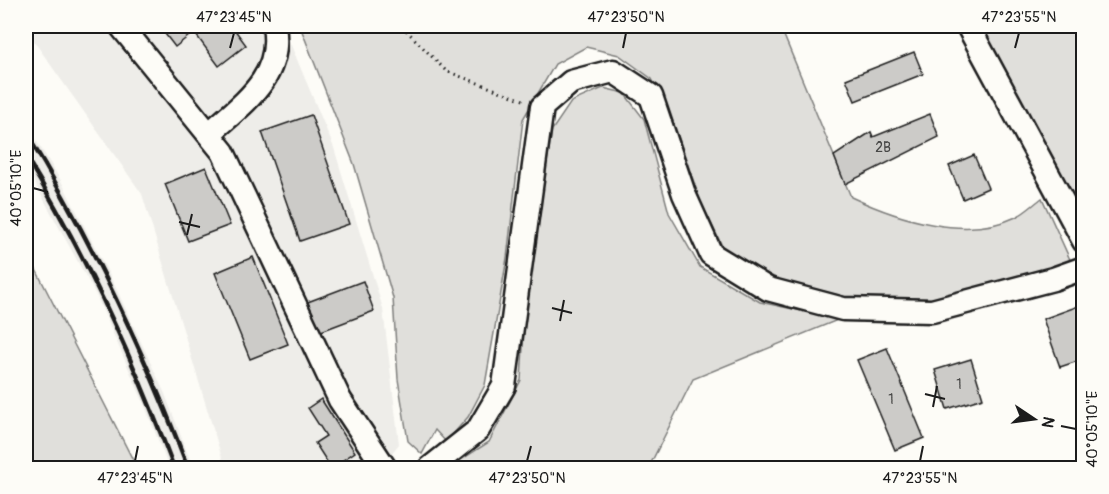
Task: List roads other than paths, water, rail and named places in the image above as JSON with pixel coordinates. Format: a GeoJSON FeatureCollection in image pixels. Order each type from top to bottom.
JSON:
{"type":"FeatureCollection","features":[{"type":"Feature","properties":{"kind":"street"},"geometry":{"type":"LineString","coordinates":[[121,26],[223,152],[340,400],[385,468]]}},
{"type":"Feature","properties":{"kind":"street"},"geometry":{"type":"LineString","coordinates":[[209,134],[262,86],[276,53],[274,26]]}},
{"type":"Feature","properties":{"kind":"street"},"geometry":{"type":"LineString","coordinates":[[968,26],[1083,241]]}},
{"type":"Feature","properties":{"kind":"street"},"geometry":{"type":"LineString","coordinates":[[430,468],[478,430],[504,386],[542,107],[571,82],[613,71],[651,96],[684,194],[711,254],[768,289],[843,309],[932,311],[1053,279],[1083,268]]}},
{"type":"Feature","properties":{"kind":"railway"},"geometry":{"type":"LineString","coordinates":[[26,133],[73,214],[115,297],[135,339],[188,468]]}},
{"type":"Feature","properties":{"kind":"railway"},"geometry":{"type":"LineString","coordinates":[[26,157],[69,232],[108,309],[174,468]]}}]}
